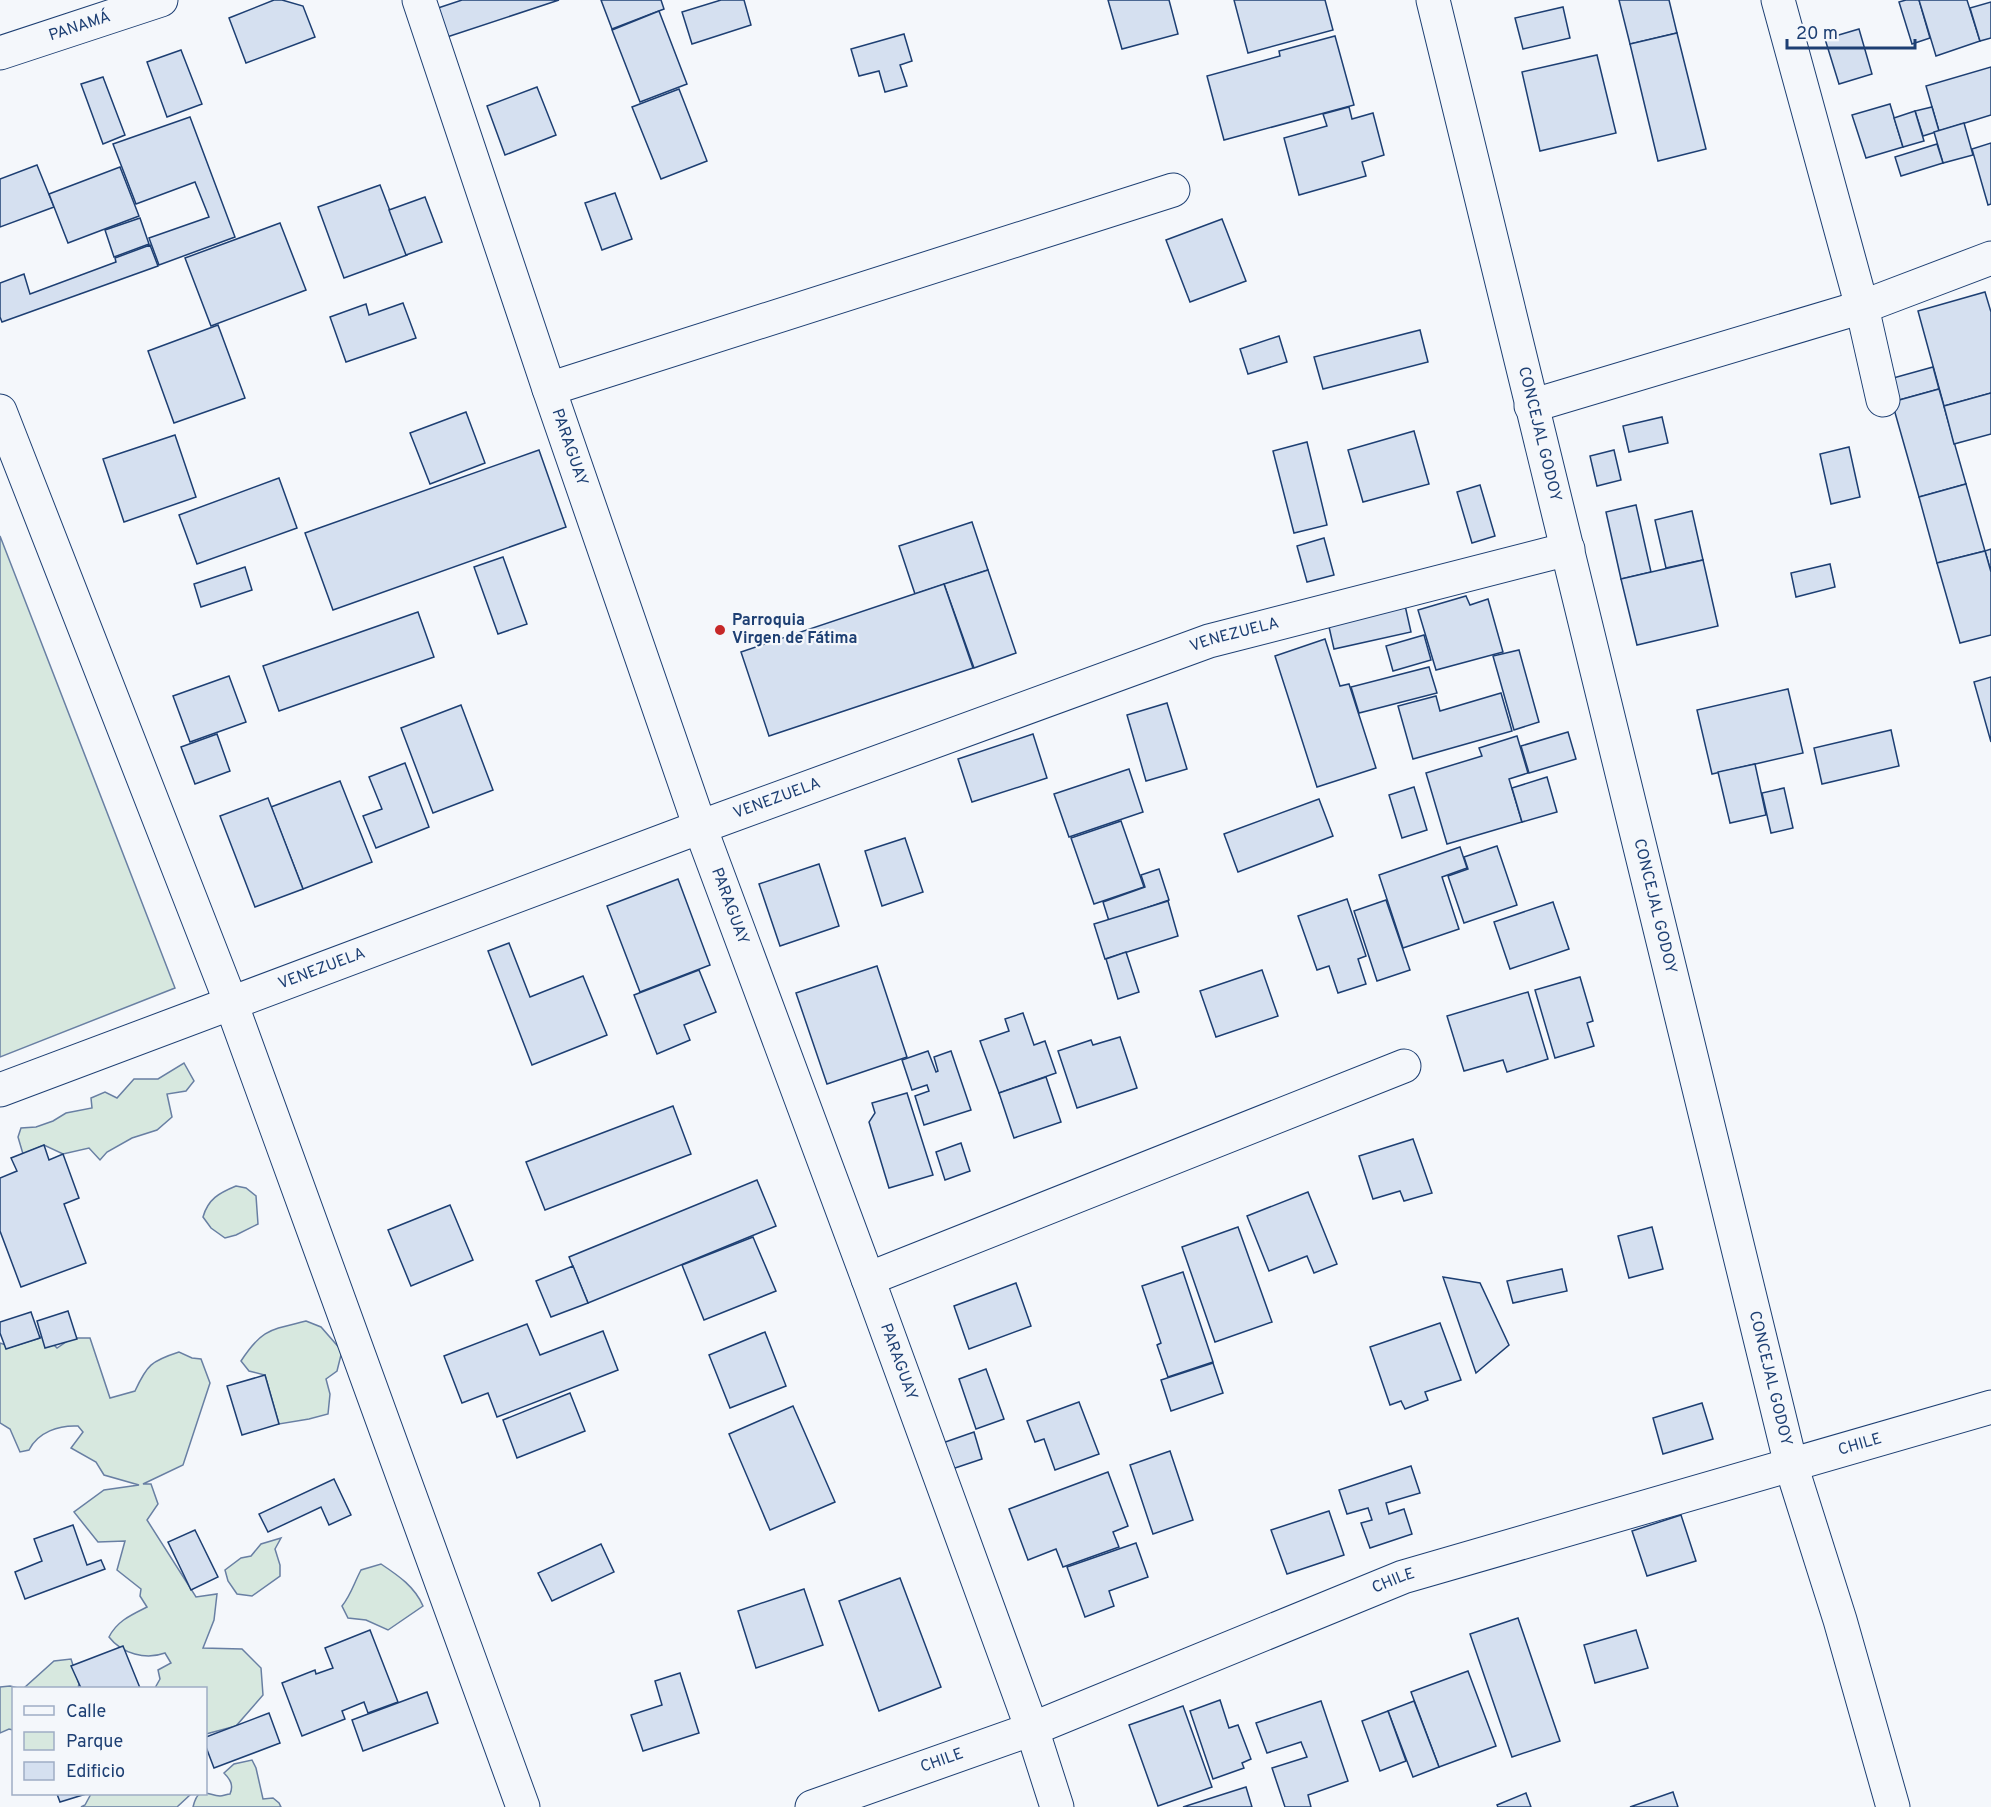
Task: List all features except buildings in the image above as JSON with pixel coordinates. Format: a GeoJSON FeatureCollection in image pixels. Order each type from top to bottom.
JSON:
{"type":"FeatureCollection","features":[{"type":"Feature","properties":{"kind":"street","name":"PANAMÁ"},"geometry":{"type":"LineString","coordinates":[[0,53],[161,0]]}},
{"type":"Feature","properties":{"kind":"street","name":"PARAGUAY"},"geometry":{"type":"LineString","coordinates":[[419,0],[549,389],[700,827],[1032,1729],[1057,1807]]}},
{"type":"Feature","properties":{"kind":"street","name":"CONCEJAL GODOY"},"geometry":{"type":"LineString","coordinates":[[1433,0],[1791,1465],[1840,1620],[1893,1807]]}},
{"type":"Feature","properties":{"kind":"street"},"geometry":{"type":"LineString","coordinates":[[1778,0],[1862,307],[1883,400]]}},
{"type":"Feature","properties":{"kind":"street"},"geometry":{"type":"LineString","coordinates":[[549,389],[1173,190]]}},
{"type":"Feature","properties":{"kind":"street"},"geometry":{"type":"LineString","coordinates":[[1532,406],[1862,307],[1991,258]]}},
{"type":"Feature","properties":{"kind":"street"},"geometry":{"type":"LineString","coordinates":[[0,411],[231,1003],[523,1807]]}},
{"type":"Feature","properties":{"kind":"street","name":"VENEZUELA"},"geometry":{"type":"LineString","coordinates":[[0,1090],[700,827],[1209,641],[1568,549]]}},
{"type":"Feature","properties":{"kind":"street"},"geometry":{"type":"LineString","coordinates":[[868,1279],[1404,1066]]}},
{"type":"Feature","properties":{"kind":"street","name":"CHILE"},"geometry":{"type":"LineString","coordinates":[[812,1807],[1032,1729],[1403,1577],[1991,1407]]}},
{"type":"Feature","properties":{"kind":"green space"},"geometry":{"type":"Polygon","coordinates":[[[0,536],[175,988],[0,1057],[0,536]]]}},
{"type":"Feature","properties":{"kind":"green space"},"geometry":{"type":"Polygon","coordinates":[[[184,1063],[194,1081],[186,1091],[167,1094],[172,1117],[157,1130],[132,1138],[107,1152],[100,1160],[89,1148],[63,1154],[44,1145],[23,1154],[18,1137],[21,1128],[36,1127],[66,1113],[92,1108],[91,1098],[105,1092],[117,1098],[134,1079],[158,1079],[184,1063]]]}},
{"type":"Feature","properties":{"kind":"green space"},"geometry":{"type":"Polygon","coordinates":[[[236,1186],[246,1188],[256,1196],[258,1224],[225,1238],[211,1228],[203,1217],[215,1197],[236,1186]]]}},
{"type":"Feature","properties":{"kind":"green space"},"geometry":{"type":"Polygon","coordinates":[[[306,1321],[321,1327],[342,1351],[337,1371],[326,1379],[330,1394],[328,1414],[279,1424],[265,1375],[249,1371],[241,1361],[248,1350],[268,1332],[306,1321]]]}},
{"type":"Feature","properties":{"kind":"green space"},"geometry":{"type":"Polygon","coordinates":[[[43,1334],[57,1348],[72,1338],[90,1338],[110,1398],[135,1391],[151,1365],[162,1358],[179,1352],[201,1359],[210,1383],[183,1465],[143,1484],[151,1484],[158,1504],[147,1520],[196,1597],[217,1594],[214,1620],[203,1648],[242,1649],[261,1668],[263,1695],[236,1726],[207,1734],[207,1687],[156,1687],[160,1679],[158,1670],[171,1663],[165,1653],[150,1656],[135,1654],[121,1648],[109,1637],[120,1623],[147,1607],[140,1596],[141,1589],[117,1570],[125,1541],[98,1542],[74,1512],[104,1490],[139,1485],[104,1475],[96,1462],[71,1448],[83,1432],[78,1426],[57,1428],[43,1434],[29,1450],[20,1452],[10,1429],[0,1423],[0,1343],[11,1347],[40,1338],[43,1334]]]}},
{"type":"Feature","properties":{"kind":"green space"},"geometry":{"type":"Polygon","coordinates":[[[281,1538],[275,1549],[280,1565],[280,1576],[252,1596],[237,1594],[228,1581],[225,1570],[241,1558],[251,1556],[261,1544],[281,1538]]]}},
{"type":"Feature","properties":{"kind":"green space"},"geometry":{"type":"Polygon","coordinates":[[[381,1564],[411,1588],[423,1606],[388,1630],[366,1620],[348,1618],[342,1606],[361,1570],[381,1564]]]}},
{"type":"Feature","properties":{"kind":"green space"},"geometry":{"type":"Polygon","coordinates":[[[71,1659],[78,1687],[25,1687],[54,1661],[71,1659]]]}},
{"type":"Feature","properties":{"kind":"green space"},"geometry":{"type":"Polygon","coordinates":[[[10,1686],[14,1687],[12,1687],[12,1730],[0,1733],[0,1687],[10,1686]]]}},
{"type":"Feature","properties":{"kind":"green space"},"geometry":{"type":"Polygon","coordinates":[[[252,1760],[263,1799],[273,1798],[281,1807],[193,1807],[198,1795],[230,1794],[231,1782],[224,1773],[234,1764],[252,1760]]]}},
{"type":"Feature","properties":{"kind":"green space"},"geometry":{"type":"Polygon","coordinates":[[[90,1795],[190,1795],[177,1807],[81,1807],[85,1805],[90,1795]]]}},
{"type":"Feature","properties":{"kind":"place","name":"Parroquia Virgen de Fátima"},"geometry":{"type":"Point","coordinates":[720,630]}}]}
